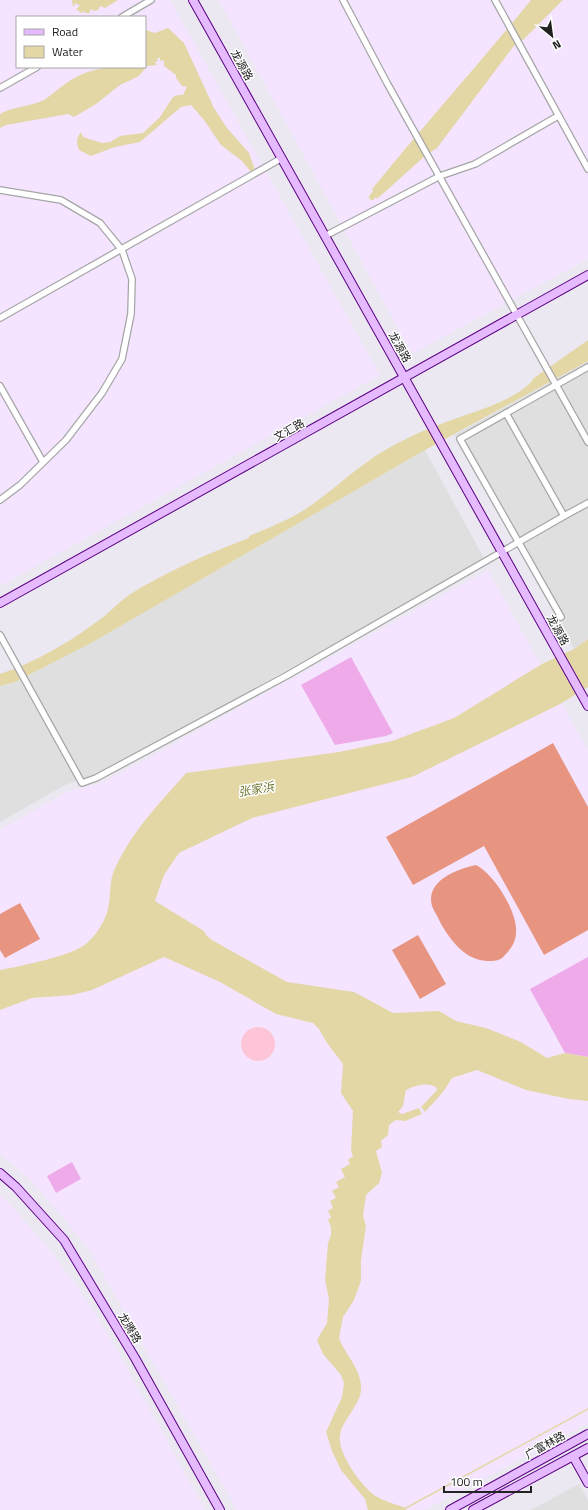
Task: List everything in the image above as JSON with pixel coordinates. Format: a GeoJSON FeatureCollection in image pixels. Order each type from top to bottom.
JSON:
{"type":"FeatureCollection","features":[{"type":"Feature","properties":{"kind":"main road","name":"龙源路"},"geometry":{"type":"LineString","coordinates":[[193,0],[588,706]]}},
{"type":"Feature","properties":{"kind":"main road","name":"文汇路"},"geometry":{"type":"LineString","coordinates":[[0,603],[588,275]]}},
{"type":"Feature","properties":{"kind":"main road","name":"龙腾路"},"geometry":{"type":"LineString","coordinates":[[0,1173],[16,1187],[64,1240],[135,1358],[220,1510]]}},
{"type":"Feature","properties":{"kind":"main road","name":"广富林路"},"geometry":{"type":"LineString","coordinates":[[450,1510],[588,1434]]}},
{"type":"Feature","properties":{"kind":"main road","name":"广富林路"},"geometry":{"type":"LineString","coordinates":[[473,1510],[588,1448]]}},
{"type":"Feature","properties":{"kind":"main road"},"geometry":{"type":"LineString","coordinates":[[573,1456],[588,1483]]}},
{"type":"Feature","properties":{"kind":"street"},"geometry":{"type":"LineString","coordinates":[[124,16],[151,0]]}},
{"type":"Feature","properties":{"kind":"street"},"geometry":{"type":"LineString","coordinates":[[344,0],[427,154],[588,442]]}},
{"type":"Feature","properties":{"kind":"street"},"geometry":{"type":"LineString","coordinates":[[495,0],[588,169]]}},
{"type":"Feature","properties":{"kind":"street"},"geometry":{"type":"LineString","coordinates":[[0,88],[35,68]]}},
{"type":"Feature","properties":{"kind":"street"},"geometry":{"type":"LineString","coordinates":[[325,236],[440,176],[475,164],[558,116]]}},
{"type":"Feature","properties":{"kind":"street"},"geometry":{"type":"LineString","coordinates":[[0,318],[282,158]]}},
{"type":"Feature","properties":{"kind":"street"},"geometry":{"type":"LineString","coordinates":[[0,190],[61,200],[100,223],[122,250],[132,279],[131,314],[122,360],[98,399],[66,440],[20,485],[0,500]]}},
{"type":"Feature","properties":{"kind":"street"},"geometry":{"type":"LineString","coordinates":[[561,617],[460,438],[588,367]]}},
{"type":"Feature","properties":{"kind":"street"},"geometry":{"type":"LineString","coordinates":[[0,386],[43,462]]}},
{"type":"Feature","properties":{"kind":"street"},"geometry":{"type":"LineString","coordinates":[[506,412],[564,516]]}},
{"type":"Feature","properties":{"kind":"street"},"geometry":{"type":"LineString","coordinates":[[0,635],[82,783],[96,778],[286,676],[588,503]]}},
{"type":"Feature","properties":{"kind":"shaded area"},"geometry":{"type":"Polygon","coordinates":[[[0,0],[170,0],[380,375],[0,586],[0,0]]]}},
{"type":"Feature","properties":{"kind":"shaded area"},"geometry":{"type":"Polygon","coordinates":[[[219,0],[588,0],[588,259],[412,354],[219,0]]]}},
{"type":"Feature","properties":{"kind":"shaded area"},"geometry":{"type":"Polygon","coordinates":[[[588,361],[588,639],[574,649],[454,435],[588,361]]]}},
{"type":"Feature","properties":{"kind":"shaded area"},"geometry":{"type":"Polygon","coordinates":[[[425,450],[485,560],[242,695],[93,775],[65,785],[0,822],[0,686],[15,682],[93,642],[425,450]]]}},
{"type":"Feature","properties":{"kind":"shaded area"},"geometry":{"type":"Polygon","coordinates":[[[488,570],[588,751],[588,1423],[425,1510],[237,1510],[87,1246],[29,1178],[0,1154],[0,830],[69,791],[108,780],[488,570]]]}},
{"type":"Feature","properties":{"kind":"shaded area"},"geometry":{"type":"Polygon","coordinates":[[[351,657],[393,733],[386,736],[335,745],[301,685],[351,657]]]}},
{"type":"Feature","properties":{"kind":"shaded area"},"geometry":{"type":"Polygon","coordinates":[[[553,743],[588,807],[588,930],[544,955],[484,846],[413,885],[386,837],[553,743]]]}},
{"type":"Feature","properties":{"kind":"shaded area"},"geometry":{"type":"Polygon","coordinates":[[[476,865],[490,876],[504,894],[516,924],[516,936],[512,946],[502,958],[496,960],[479,960],[465,953],[459,948],[444,929],[432,906],[431,897],[433,890],[438,883],[452,873],[476,865]]]}},
{"type":"Feature","properties":{"kind":"shaded area"},"geometry":{"type":"Polygon","coordinates":[[[20,903],[40,939],[5,958],[0,950],[0,914],[20,903]]]}},
{"type":"Feature","properties":{"kind":"shaded area"},"geometry":{"type":"Polygon","coordinates":[[[418,935],[446,984],[420,999],[392,950],[418,935]]]}},
{"type":"Feature","properties":{"kind":"shaded area"},"geometry":{"type":"Polygon","coordinates":[[[588,957],[588,1057],[565,1053],[530,989],[588,957]]]}},
{"type":"Feature","properties":{"kind":"shaded area"},"geometry":{"type":"Polygon","coordinates":[[[255,1027],[261,1027],[270,1032],[274,1038],[274,1050],[270,1056],[261,1061],[255,1061],[246,1056],[241,1047],[241,1041],[246,1032],[255,1027]]]}},
{"type":"Feature","properties":{"kind":"shaded area"},"geometry":{"type":"Polygon","coordinates":[[[72,1162],[81,1179],[56,1193],[47,1176],[72,1162]]]}},
{"type":"Feature","properties":{"kind":"shaded area"},"geometry":{"type":"Polygon","coordinates":[[[0,1195],[9,1203],[54,1255],[78,1288],[109,1336],[205,1510],[0,1510],[0,1195]]]}},
{"type":"Feature","properties":{"kind":"shaded area"},"geometry":{"type":"Polygon","coordinates":[[[579,1484],[588,1500],[588,1510],[531,1510],[579,1484]]]}},
{"type":"Feature","properties":{"kind":"water"},"geometry":{"type":"Polygon","coordinates":[[[72,0],[118,0],[105,8],[100,6],[98,10],[94,11],[91,9],[89,13],[85,13],[85,11],[81,13],[76,9],[80,6],[76,3],[73,7],[72,0]]]}},
{"type":"Feature","properties":{"kind":"water"},"geometry":{"type":"Polygon","coordinates":[[[531,0],[563,0],[524,39],[513,47],[437,148],[425,156],[377,199],[372,189],[531,0]]]}},
{"type":"Feature","properties":{"kind":"water"},"geometry":{"type":"Polygon","coordinates":[[[168,28],[184,43],[214,108],[227,128],[249,153],[255,170],[251,172],[242,161],[221,145],[204,120],[191,105],[181,107],[140,142],[115,147],[91,156],[79,150],[77,140],[81,132],[83,137],[102,143],[110,142],[120,136],[143,133],[160,117],[173,97],[183,95],[187,87],[182,86],[176,78],[176,75],[164,66],[164,60],[160,61],[160,58],[157,58],[158,61],[155,62],[157,65],[146,67],[146,30],[155,33],[168,28]]]}},
{"type":"Feature","properties":{"kind":"water"},"geometry":{"type":"Polygon","coordinates":[[[145,68],[139,76],[120,85],[96,104],[74,117],[68,114],[6,125],[0,128],[0,114],[10,109],[44,100],[67,82],[80,75],[98,69],[145,68]]]}},
{"type":"Feature","properties":{"kind":"water"},"geometry":{"type":"Polygon","coordinates":[[[588,340],[588,361],[425,450],[93,642],[15,682],[0,686],[0,674],[39,658],[75,637],[143,586],[298,514],[320,499],[367,462],[395,445],[436,426],[493,405],[518,393],[534,378],[588,340]]]}},
{"type":"Feature","properties":{"kind":"water","name":"张家浜"},"geometry":{"type":"Polygon","coordinates":[[[588,639],[588,687],[560,704],[412,777],[252,818],[179,853],[164,875],[155,901],[204,931],[212,940],[287,982],[354,992],[393,1013],[439,1011],[456,1021],[486,1028],[521,1042],[547,1058],[565,1053],[588,1057],[588,1101],[569,1099],[526,1090],[477,1070],[452,1078],[443,1092],[425,1112],[421,1107],[437,1090],[436,1087],[425,1084],[410,1088],[406,1090],[403,1106],[398,1112],[402,1114],[419,1108],[422,1114],[405,1121],[396,1120],[389,1125],[388,1135],[381,1141],[382,1147],[376,1151],[382,1173],[379,1183],[366,1195],[363,1216],[366,1226],[361,1260],[361,1281],[354,1300],[343,1317],[339,1338],[358,1372],[361,1392],[342,1428],[340,1442],[346,1459],[363,1484],[374,1495],[406,1508],[406,1510],[368,1510],[365,1499],[341,1470],[332,1451],[326,1432],[342,1397],[344,1383],[341,1375],[323,1354],[317,1340],[327,1323],[329,1299],[325,1280],[328,1243],[331,1235],[331,1227],[328,1220],[331,1217],[328,1211],[333,1208],[330,1201],[336,1198],[332,1191],[339,1187],[336,1182],[345,1177],[341,1169],[350,1164],[348,1160],[353,1156],[351,1150],[353,1111],[341,1093],[343,1064],[327,1043],[319,1029],[313,1023],[276,1014],[220,982],[164,957],[92,990],[72,995],[32,998],[0,1010],[0,970],[59,956],[80,948],[90,940],[99,929],[107,913],[113,873],[128,845],[145,820],[186,773],[339,752],[392,741],[454,718],[542,664],[574,649],[588,639]]]}},
{"type":"Feature","properties":{"kind":"waterway"},"geometry":{"type":"LineString","coordinates":[[372,197],[380,188]]}},
{"type":"Feature","properties":{"kind":"waterway"},"geometry":{"type":"LineString","coordinates":[[406,1508],[588,1409]]}}]}
